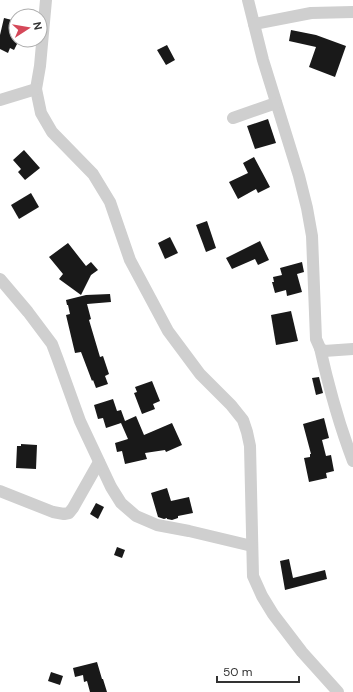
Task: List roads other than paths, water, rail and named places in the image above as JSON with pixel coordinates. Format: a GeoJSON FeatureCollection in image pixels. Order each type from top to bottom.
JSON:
{"type":"FeatureCollection","features":[{"type":"Feature","properties":{"kind":"street"},"geometry":{"type":"LineString","coordinates":[[46,0],[40,66],[36,89],[41,113],[52,132],[93,174],[110,202],[130,260],[168,331],[200,374],[231,405],[243,420],[248,432],[250,446],[253,576],[273,614],[302,652],[338,692]]}},
{"type":"Feature","properties":{"kind":"street"},"geometry":{"type":"LineString","coordinates":[[248,0],[263,60],[299,176],[307,208],[312,236],[316,339],[320,348],[329,390],[339,425],[353,461]]}},
{"type":"Feature","properties":{"kind":"street"},"geometry":{"type":"LineString","coordinates":[[254,24],[311,13],[353,12]]}},
{"type":"Feature","properties":{"kind":"street"},"geometry":{"type":"LineString","coordinates":[[0,100],[36,89]]}},
{"type":"Feature","properties":{"kind":"street"},"geometry":{"type":"LineString","coordinates":[[233,118],[276,103]]}},
{"type":"Feature","properties":{"kind":"street"},"geometry":{"type":"LineString","coordinates":[[0,279],[28,312],[52,344],[80,421],[111,487],[121,503],[136,516],[157,525],[190,531],[252,546]]}},
{"type":"Feature","properties":{"kind":"street"},"geometry":{"type":"LineString","coordinates":[[320,348],[324,351],[353,349]]}},
{"type":"Feature","properties":{"kind":"street"},"geometry":{"type":"LineString","coordinates":[[0,491],[53,512],[64,514],[69,513],[74,508],[99,462]]}}]}
